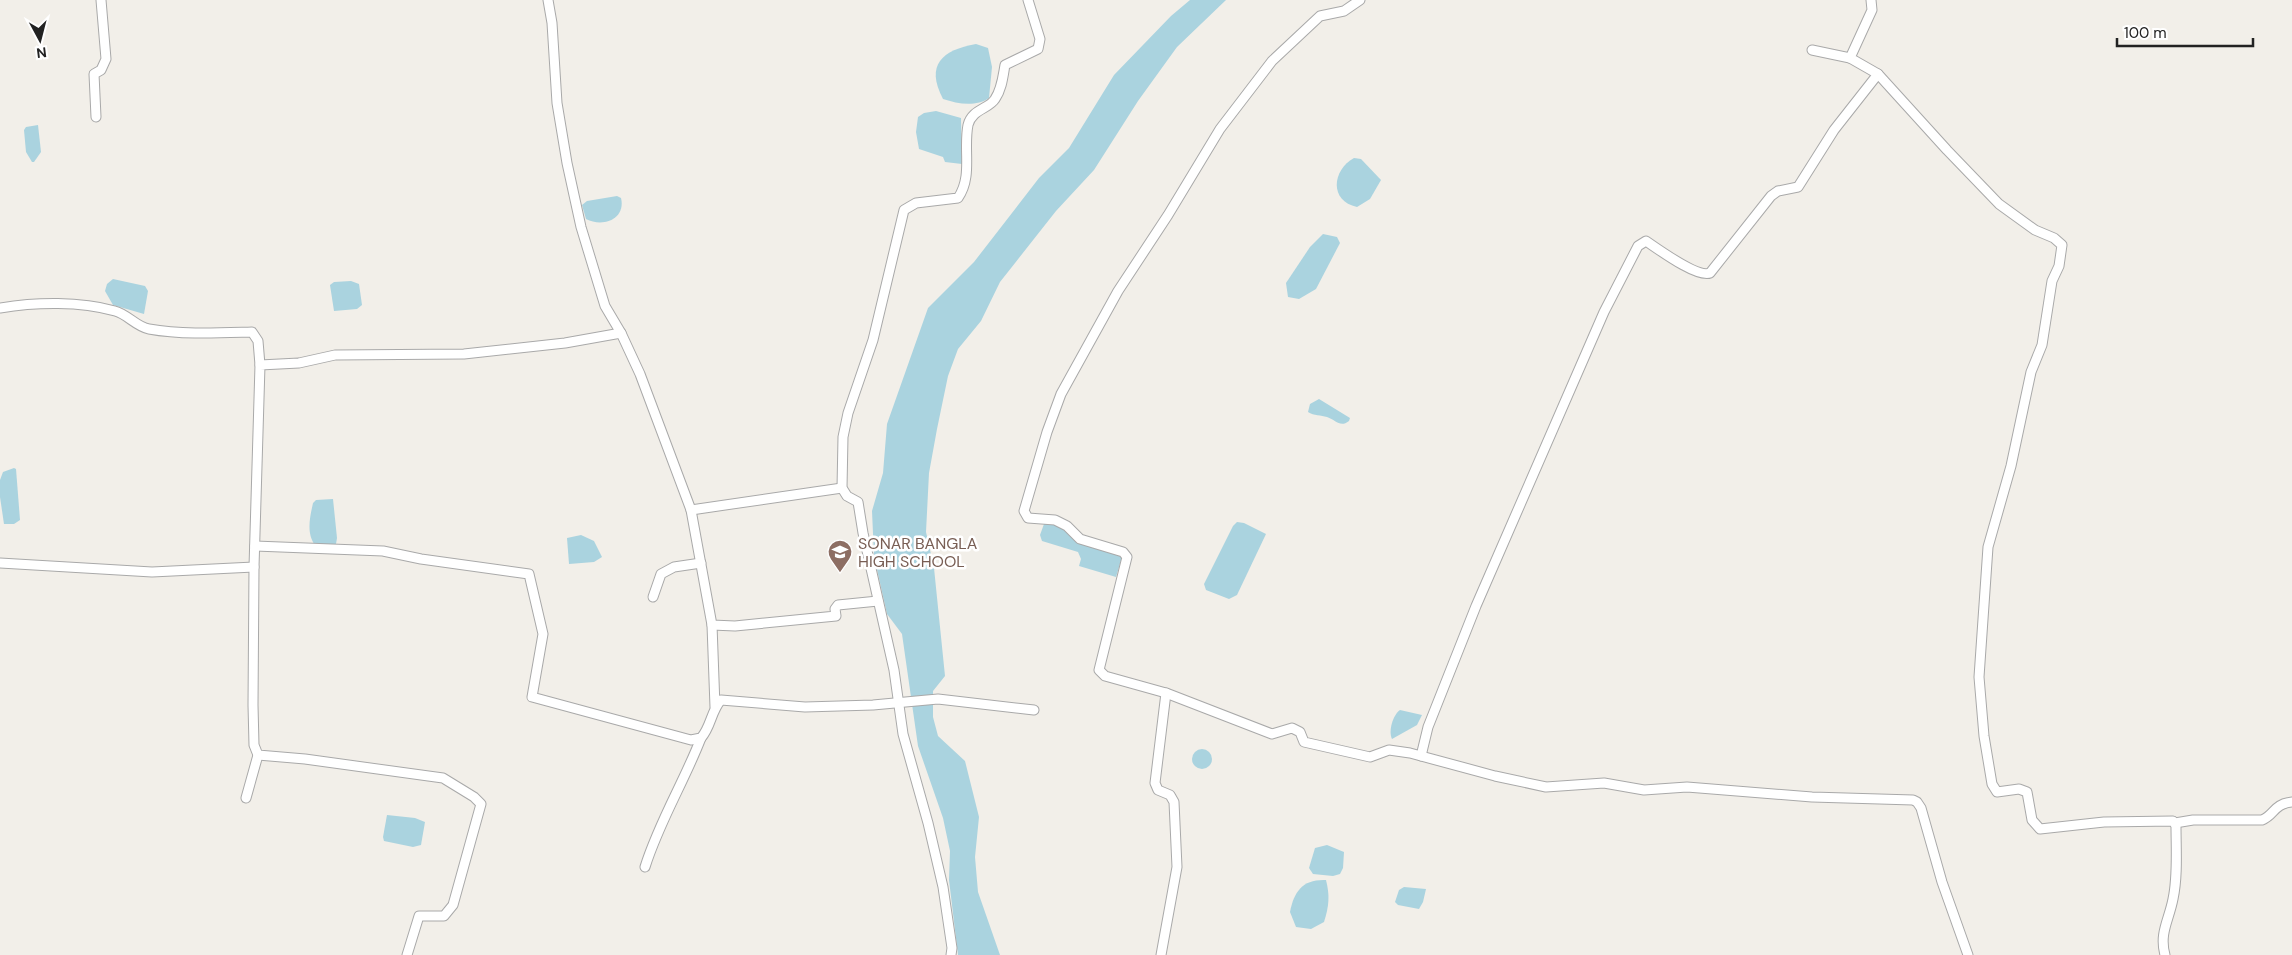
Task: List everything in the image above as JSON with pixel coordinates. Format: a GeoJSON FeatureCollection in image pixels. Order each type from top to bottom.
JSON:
{"type":"FeatureCollection","features":[{"type":"Feature","properties":{"kind":"street"},"geometry":{"type":"LineString","coordinates":[[96,117],[94,74],[102,70],[106,59],[101,0]]}},
{"type":"Feature","properties":{"kind":"street"},"geometry":{"type":"LineString","coordinates":[[548,0],[552,23],[559,112],[567,163],[581,227],[605,306],[621,333],[640,374],[692,510],[712,625],[715,707],[706,733],[702,738],[686,777],[653,840],[645,866]]}},
{"type":"Feature","properties":{"kind":"street"},"geometry":{"type":"LineString","coordinates":[[951,955],[952,948],[943,887],[928,823],[903,734],[902,702],[878,600],[858,502],[847,496],[842,488],[843,437],[848,413],[873,340],[904,210],[916,203],[946,201],[958,198],[964,189],[967,173],[968,124],[978,110],[995,100],[1002,83],[1005,65],[1038,49],[1040,39],[1028,0]]}},
{"type":"Feature","properties":{"kind":"street"},"geometry":{"type":"LineString","coordinates":[[1360,0],[1344,11],[1320,16],[1272,61],[1220,129],[1168,215],[1118,291],[1061,394],[1047,432],[1024,511],[1028,518],[1055,520],[1067,526],[1080,539],[1123,552],[1127,556],[1098,670],[1105,676],[1166,693],[1272,734],[1292,728],[1300,732],[1304,742],[1315,745],[1370,757],[1390,750],[1422,756],[1495,776],[1546,787],[1604,782],[1644,790],[1687,787],[1812,798],[1913,800],[1918,802],[1921,808],[1942,882],[1968,955]]}},
{"type":"Feature","properties":{"kind":"street"},"geometry":{"type":"LineString","coordinates":[[1850,58],[1872,10],[1871,0]]}},
{"type":"Feature","properties":{"kind":"street"},"geometry":{"type":"LineString","coordinates":[[1812,50],[1850,58],[1878,74],[1946,150],[2000,204],[2035,230],[2054,238],[2062,245],[2059,266],[2052,281],[2042,345],[2031,372],[2010,466],[1988,547],[1979,677],[1984,736],[1994,789],[1996,792],[2024,790],[2029,797],[2032,820],[2040,829],[2137,821],[2168,820],[2175,824]]}},
{"type":"Feature","properties":{"kind":"street"},"geometry":{"type":"LineString","coordinates":[[1422,756],[1428,727],[1476,606],[1604,312],[1638,246],[1646,241],[1667,256],[1702,274],[1710,273],[1771,196],[1778,191],[1798,187],[1834,130],[1878,74]]}},
{"type":"Feature","properties":{"kind":"street"},"geometry":{"type":"LineString","coordinates":[[0,308],[57,304],[85,305],[116,311],[146,329],[216,333],[252,332],[258,341],[260,365],[254,567],[253,705],[254,745],[258,755],[246,798]]}},
{"type":"Feature","properties":{"kind":"street"},"geometry":{"type":"LineString","coordinates":[[260,365],[299,363],[335,355],[473,353],[565,343],[621,333]]}},
{"type":"Feature","properties":{"kind":"street"},"geometry":{"type":"LineString","coordinates":[[692,510],[842,488]]}},
{"type":"Feature","properties":{"kind":"street"},"geometry":{"type":"LineString","coordinates":[[256,546],[383,551],[421,559],[529,574],[543,634],[532,697],[691,740],[702,738]]}},
{"type":"Feature","properties":{"kind":"street"},"geometry":{"type":"LineString","coordinates":[[0,563],[152,572],[254,567]]}},
{"type":"Feature","properties":{"kind":"street"},"geometry":{"type":"LineString","coordinates":[[653,597],[661,574],[674,566],[701,563]]}},
{"type":"Feature","properties":{"kind":"street"},"geometry":{"type":"LineString","coordinates":[[712,625],[735,626],[836,616],[835,608],[838,605],[878,600]]}},
{"type":"Feature","properties":{"kind":"street"},"geometry":{"type":"LineString","coordinates":[[1161,955],[1177,867],[1174,802],[1170,795],[1158,790],[1155,783],[1166,693]]}},
{"type":"Feature","properties":{"kind":"street"},"geometry":{"type":"LineString","coordinates":[[715,707],[721,700],[805,707],[938,700],[1034,710]]}},
{"type":"Feature","properties":{"kind":"street"},"geometry":{"type":"LineString","coordinates":[[258,755],[305,759],[443,778],[482,804],[453,905],[444,916],[419,916],[407,955]]}},
{"type":"Feature","properties":{"kind":"street"},"geometry":{"type":"LineString","coordinates":[[2175,824],[2182,820],[2262,820],[2267,818],[2273,809],[2280,804],[2292,802]]}},
{"type":"Feature","properties":{"kind":"street"},"geometry":{"type":"LineString","coordinates":[[2165,955],[2162,930],[2173,899],[2175,886],[2175,824]]}},
{"type":"Feature","properties":{"kind":"water"},"geometry":{"type":"Polygon","coordinates":[[[1190,0],[1226,0],[1177,47],[1138,101],[1094,170],[1056,211],[1000,282],[981,321],[958,349],[948,376],[929,473],[926,532],[934,568],[945,676],[933,691],[933,717],[938,736],[965,761],[979,817],[975,857],[978,892],[1000,955],[958,955],[949,880],[950,851],[943,818],[918,746],[902,634],[887,614],[874,556],[872,511],[883,473],[887,424],[928,308],[974,262],[1039,178],[1069,148],[1114,75],[1171,16],[1190,0]]]}},
{"type":"Feature","properties":{"kind":"water"},"geometry":{"type":"Polygon","coordinates":[[[976,44],[988,48],[992,67],[989,98],[973,104],[943,99],[936,77],[940,61],[954,50],[976,44]]]}},
{"type":"Feature","properties":{"kind":"water"},"geometry":{"type":"Polygon","coordinates":[[[936,111],[961,118],[962,164],[945,162],[943,157],[919,149],[916,132],[918,117],[924,113],[936,111]]]}},
{"type":"Feature","properties":{"kind":"water"},"geometry":{"type":"Polygon","coordinates":[[[38,125],[41,152],[32,162],[26,152],[24,130],[26,127],[38,125]]]}},
{"type":"Feature","properties":{"kind":"water"},"geometry":{"type":"Polygon","coordinates":[[[1354,158],[1361,159],[1381,180],[1370,199],[1357,207],[1348,204],[1342,198],[1338,192],[1337,185],[1341,170],[1354,158]]]}},
{"type":"Feature","properties":{"kind":"water"},"geometry":{"type":"Polygon","coordinates":[[[617,196],[621,198],[622,205],[617,216],[612,220],[593,222],[586,219],[582,205],[587,201],[617,196]]]}},
{"type":"Feature","properties":{"kind":"water"},"geometry":{"type":"Polygon","coordinates":[[[1323,234],[1337,237],[1340,243],[1316,289],[1299,299],[1288,297],[1286,283],[1310,247],[1323,234]]]}},
{"type":"Feature","properties":{"kind":"water"},"geometry":{"type":"Polygon","coordinates":[[[113,279],[145,286],[148,291],[144,314],[113,305],[105,291],[107,284],[113,279]]]}},
{"type":"Feature","properties":{"kind":"water"},"geometry":{"type":"Polygon","coordinates":[[[351,281],[359,284],[362,305],[357,309],[334,311],[330,285],[334,282],[351,281]]]}},
{"type":"Feature","properties":{"kind":"water"},"geometry":{"type":"Polygon","coordinates":[[[1319,399],[1350,418],[1349,421],[1340,424],[1327,417],[1308,412],[1310,404],[1319,399]]]}},
{"type":"Feature","properties":{"kind":"water"},"geometry":{"type":"Polygon","coordinates":[[[16,469],[20,520],[14,524],[4,524],[0,497],[0,480],[3,472],[16,469]]]}},
{"type":"Feature","properties":{"kind":"water"},"geometry":{"type":"Polygon","coordinates":[[[333,499],[336,544],[330,548],[315,545],[310,535],[313,503],[316,500],[333,499]]]}},
{"type":"Feature","properties":{"kind":"water"},"geometry":{"type":"Polygon","coordinates":[[[1237,522],[1244,523],[1266,534],[1237,595],[1229,599],[1206,590],[1204,584],[1233,526],[1237,522]]]}},
{"type":"Feature","properties":{"kind":"water"},"geometry":{"type":"Polygon","coordinates":[[[1052,523],[1122,557],[1116,577],[1079,566],[1081,559],[1078,552],[1042,541],[1040,535],[1044,524],[1052,523]]]}},
{"type":"Feature","properties":{"kind":"water"},"geometry":{"type":"Polygon","coordinates":[[[581,535],[594,541],[602,557],[594,562],[569,564],[567,538],[581,535]]]}},
{"type":"Feature","properties":{"kind":"water"},"geometry":{"type":"Polygon","coordinates":[[[1400,710],[1422,715],[1417,725],[1392,739],[1392,723],[1400,710]]]}},
{"type":"Feature","properties":{"kind":"water"},"geometry":{"type":"Polygon","coordinates":[[[1202,749],[1209,752],[1212,759],[1209,766],[1202,769],[1195,766],[1192,759],[1195,752],[1202,749]]]}},
{"type":"Feature","properties":{"kind":"water"},"geometry":{"type":"Polygon","coordinates":[[[387,815],[415,818],[425,822],[421,845],[413,847],[384,841],[387,815]]]}},
{"type":"Feature","properties":{"kind":"water"},"geometry":{"type":"Polygon","coordinates":[[[1327,845],[1344,852],[1343,868],[1340,874],[1333,876],[1313,874],[1309,868],[1315,848],[1327,845]]]}},
{"type":"Feature","properties":{"kind":"water"},"geometry":{"type":"Polygon","coordinates":[[[1318,880],[1326,880],[1328,901],[1324,922],[1311,929],[1296,927],[1290,912],[1297,892],[1306,884],[1318,880]]]}},
{"type":"Feature","properties":{"kind":"water"},"geometry":{"type":"Polygon","coordinates":[[[1404,887],[1426,889],[1419,909],[1398,905],[1395,902],[1399,890],[1404,887]]]}},
{"type":"Feature","properties":{"kind":"place","name":"SONAR BANGLA HIGH SCHOOL"},"geometry":{"type":"Point","coordinates":[840,573]}}]}
